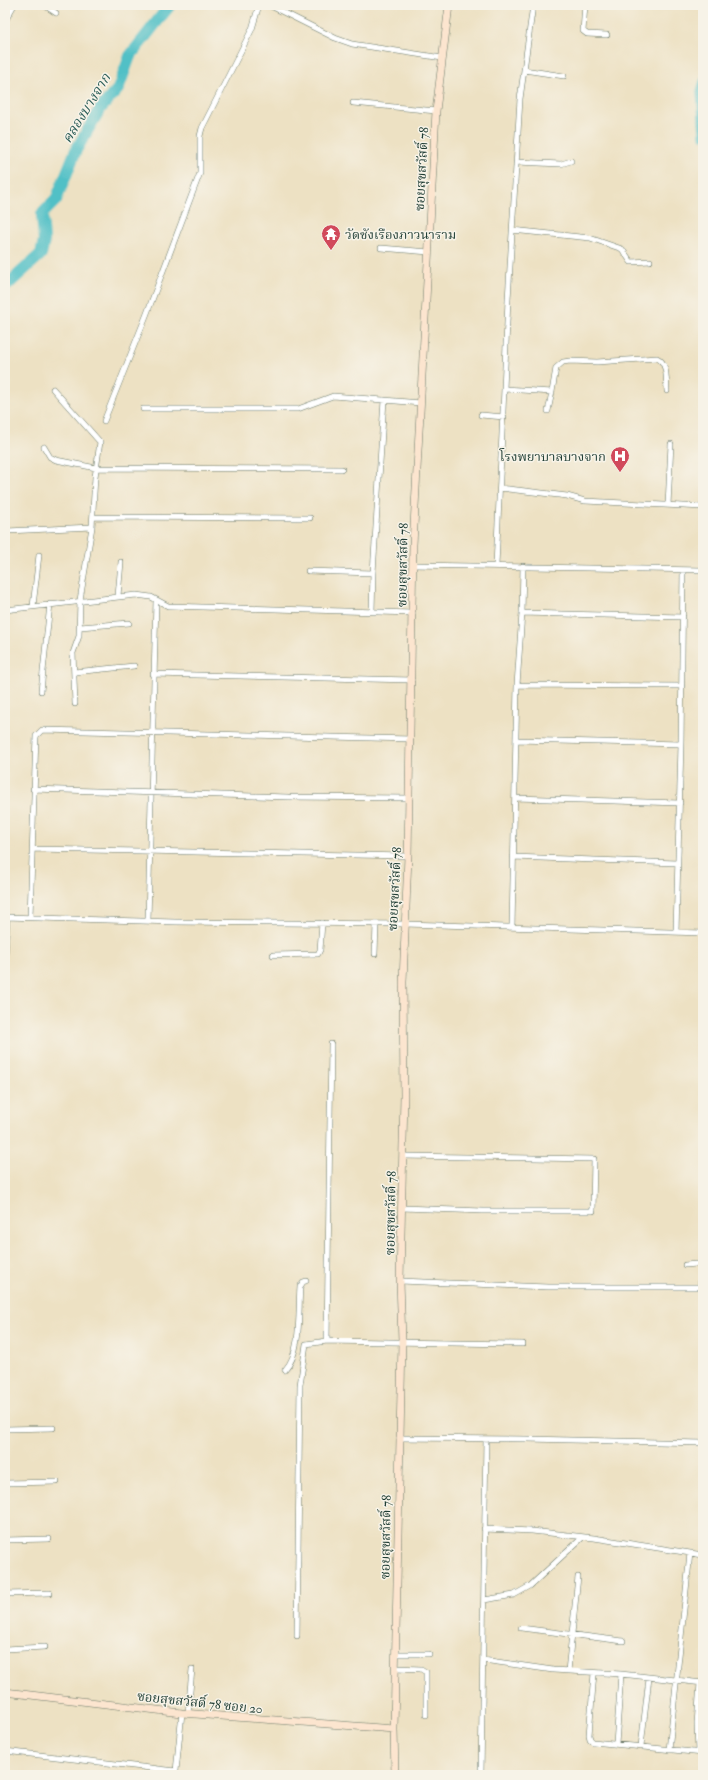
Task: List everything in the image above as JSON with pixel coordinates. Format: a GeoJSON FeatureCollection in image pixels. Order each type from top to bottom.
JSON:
{"type":"FeatureCollection","features":[{"type":"Feature","properties":{"kind":"street"},"geometry":{"type":"LineString","coordinates":[[5,21],[14,5]]}},
{"type":"Feature","properties":{"kind":"street"},"geometry":{"type":"LineString","coordinates":[[44,5],[56,13]]}},
{"type":"Feature","properties":{"kind":"street"},"geometry":{"type":"LineString","coordinates":[[104,421],[146,316],[200,173],[200,136],[202,128],[252,29],[259,5]]}},
{"type":"Feature","properties":{"kind":"street"},"geometry":{"type":"LineString","coordinates":[[269,5],[335,38],[352,44],[442,58]]}},
{"type":"Feature","properties":{"kind":"street","name":"ซอยสุขสวัสดิ์ 78"},"geometry":{"type":"LineString","coordinates":[[395,1775],[394,1729],[402,1342],[400,1281],[403,1156],[403,982],[404,924],[410,798],[413,565],[436,111],[449,5]]}},
{"type":"Feature","properties":{"kind":"street"},"geometry":{"type":"LineString","coordinates":[[496,566],[512,230],[520,99],[533,5]]}},
{"type":"Feature","properties":{"kind":"street"},"geometry":{"type":"LineString","coordinates":[[585,5],[583,31],[587,34],[606,35]]}},
{"type":"Feature","properties":{"kind":"street"},"geometry":{"type":"LineString","coordinates":[[524,70],[564,76]]}},
{"type":"Feature","properties":{"kind":"street"},"geometry":{"type":"LineString","coordinates":[[352,103],[436,111]]}},
{"type":"Feature","properties":{"kind":"street"},"geometry":{"type":"LineString","coordinates":[[516,162],[561,164],[571,161]]}},
{"type":"Feature","properties":{"kind":"street"},"geometry":{"type":"LineString","coordinates":[[512,230],[590,238],[622,249],[631,262],[650,261]]}},
{"type":"Feature","properties":{"kind":"street"},"geometry":{"type":"LineString","coordinates":[[381,248],[429,252]]}},
{"type":"Feature","properties":{"kind":"street"},"geometry":{"type":"LineString","coordinates":[[548,411],[556,368],[563,362],[597,362],[657,358],[663,362],[665,367],[666,392]]}},
{"type":"Feature","properties":{"kind":"street"},"geometry":{"type":"LineString","coordinates":[[53,388],[100,442],[96,468],[92,527],[80,600],[79,640],[73,653],[75,704]]}},
{"type":"Feature","properties":{"kind":"street"},"geometry":{"type":"LineString","coordinates":[[505,389],[552,392]]}},
{"type":"Feature","properties":{"kind":"street"},"geometry":{"type":"LineString","coordinates":[[143,409],[298,409],[333,396],[421,403]]}},
{"type":"Feature","properties":{"kind":"street"},"geometry":{"type":"LineString","coordinates":[[372,611],[384,400]]}},
{"type":"Feature","properties":{"kind":"street"},"geometry":{"type":"LineString","coordinates":[[480,415],[504,417]]}},
{"type":"Feature","properties":{"kind":"street"},"geometry":{"type":"LineString","coordinates":[[668,505],[671,444]]}},
{"type":"Feature","properties":{"kind":"street"},"geometry":{"type":"LineString","coordinates":[[44,447],[52,459],[96,468],[342,468]]}},
{"type":"Feature","properties":{"kind":"street"},"geometry":{"type":"LineString","coordinates":[[500,488],[567,496],[585,502],[703,506]]}},
{"type":"Feature","properties":{"kind":"street"},"geometry":{"type":"LineString","coordinates":[[93,517],[310,518]]}},
{"type":"Feature","properties":{"kind":"street"},"geometry":{"type":"LineString","coordinates":[[7,531],[92,527]]}},
{"type":"Feature","properties":{"kind":"street"},"geometry":{"type":"LineString","coordinates":[[33,606],[39,555]]}},
{"type":"Feature","properties":{"kind":"street"},"geometry":{"type":"LineString","coordinates":[[118,596],[121,562]]}},
{"type":"Feature","properties":{"kind":"street"},"geometry":{"type":"LineString","coordinates":[[413,565],[703,570]]}},
{"type":"Feature","properties":{"kind":"street"},"geometry":{"type":"LineString","coordinates":[[512,927],[517,685],[522,613],[523,566]]}},
{"type":"Feature","properties":{"kind":"street"},"geometry":{"type":"LineString","coordinates":[[676,932],[680,803],[683,570]]}},
{"type":"Feature","properties":{"kind":"street"},"geometry":{"type":"LineString","coordinates":[[308,571],[373,573]]}},
{"type":"Feature","properties":{"kind":"street"},"geometry":{"type":"LineString","coordinates":[[5,610],[118,596],[146,596],[168,606],[413,612]]}},
{"type":"Feature","properties":{"kind":"street"},"geometry":{"type":"LineString","coordinates":[[148,921],[154,733],[153,674],[156,600]]}},
{"type":"Feature","properties":{"kind":"street"},"geometry":{"type":"LineString","coordinates":[[41,691],[50,604]]}},
{"type":"Feature","properties":{"kind":"street"},"geometry":{"type":"LineString","coordinates":[[522,613],[683,616]]}},
{"type":"Feature","properties":{"kind":"street"},"geometry":{"type":"LineString","coordinates":[[80,627],[129,623]]}},
{"type":"Feature","properties":{"kind":"street"},"geometry":{"type":"LineString","coordinates":[[74,672],[134,666]]}},
{"type":"Feature","properties":{"kind":"street"},"geometry":{"type":"LineString","coordinates":[[153,674],[412,680]]}},
{"type":"Feature","properties":{"kind":"street"},"geometry":{"type":"LineString","coordinates":[[517,685],[682,686]]}},
{"type":"Feature","properties":{"kind":"street"},"geometry":{"type":"LineString","coordinates":[[30,917],[33,849],[33,789],[36,736],[42,730],[411,739]]}},
{"type":"Feature","properties":{"kind":"street"},"geometry":{"type":"LineString","coordinates":[[516,740],[681,744]]}},
{"type":"Feature","properties":{"kind":"street"},"geometry":{"type":"LineString","coordinates":[[33,789],[410,798]]}},
{"type":"Feature","properties":{"kind":"street"},"geometry":{"type":"LineString","coordinates":[[515,798],[680,803]]}},
{"type":"Feature","properties":{"kind":"street"},"geometry":{"type":"LineString","coordinates":[[33,849],[408,856]]}},
{"type":"Feature","properties":{"kind":"street"},"geometry":{"type":"LineString","coordinates":[[513,857],[677,863]]}},
{"type":"Feature","properties":{"kind":"street"},"geometry":{"type":"LineString","coordinates":[[5,958],[6,917],[148,921],[404,924],[703,933]]}},
{"type":"Feature","properties":{"kind":"street"},"geometry":{"type":"LineString","coordinates":[[274,956],[318,954],[320,950],[322,923]]}},
{"type":"Feature","properties":{"kind":"street"},"geometry":{"type":"LineString","coordinates":[[374,954],[376,924]]}},
{"type":"Feature","properties":{"kind":"street"},"geometry":{"type":"LineString","coordinates":[[327,1342],[331,1044]]}},
{"type":"Feature","properties":{"kind":"street"},"geometry":{"type":"LineString","coordinates":[[402,1208],[482,1211],[593,1211],[594,1159],[403,1156]]}},
{"type":"Feature","properties":{"kind":"street"},"geometry":{"type":"LineString","coordinates":[[400,1281],[548,1287],[702,1287],[700,1266],[697,1264],[685,1265]]}},
{"type":"Feature","properties":{"kind":"street"},"geometry":{"type":"LineString","coordinates":[[285,1370],[293,1357],[296,1341],[300,1287],[303,1282],[306,1281]]}},
{"type":"Feature","properties":{"kind":"street"},"geometry":{"type":"LineString","coordinates":[[296,1341],[306,1344],[327,1342],[523,1344]]}},
{"type":"Feature","properties":{"kind":"street"},"geometry":{"type":"LineString","coordinates":[[298,1636],[300,1385],[306,1344]]}},
{"type":"Feature","properties":{"kind":"street"},"geometry":{"type":"LineString","coordinates":[[5,1429],[53,1428]]}},
{"type":"Feature","properties":{"kind":"street"},"geometry":{"type":"LineString","coordinates":[[399,1438],[703,1444]]}},
{"type":"Feature","properties":{"kind":"street"},"geometry":{"type":"LineString","coordinates":[[481,1775],[486,1439]]}},
{"type":"Feature","properties":{"kind":"street"},"geometry":{"type":"LineString","coordinates":[[5,1483],[57,1482]]}},
{"type":"Feature","properties":{"kind":"street"},"geometry":{"type":"LineString","coordinates":[[484,1529],[532,1531],[583,1537],[703,1555]]}},
{"type":"Feature","properties":{"kind":"street"},"geometry":{"type":"LineString","coordinates":[[484,1600],[514,1596],[530,1586],[583,1537]]}},
{"type":"Feature","properties":{"kind":"street"},"geometry":{"type":"LineString","coordinates":[[5,1540],[49,1539]]}},
{"type":"Feature","properties":{"kind":"street"},"geometry":{"type":"LineString","coordinates":[[669,1750],[675,1679],[690,1553]]}},
{"type":"Feature","properties":{"kind":"street"},"geometry":{"type":"LineString","coordinates":[[568,1671],[578,1578]]}},
{"type":"Feature","properties":{"kind":"street"},"geometry":{"type":"LineString","coordinates":[[5,1594],[50,1593]]}},
{"type":"Feature","properties":{"kind":"street"},"geometry":{"type":"LineString","coordinates":[[521,1628],[623,1641]]}},
{"type":"Feature","properties":{"kind":"street"},"geometry":{"type":"LineString","coordinates":[[5,1649],[45,1647]]}},
{"type":"Feature","properties":{"kind":"street"},"geometry":{"type":"LineString","coordinates":[[396,1654],[429,1654]]}},
{"type":"Feature","properties":{"kind":"street"},"geometry":{"type":"LineString","coordinates":[[483,1660],[568,1671],[594,1672],[621,1674],[702,1683],[697,1724],[700,1753],[593,1742],[590,1739],[594,1672]]}},
{"type":"Feature","properties":{"kind":"street"},"geometry":{"type":"LineString","coordinates":[[396,1668],[421,1669],[426,1672],[426,1715]]}},
{"type":"Feature","properties":{"kind":"street"},"geometry":{"type":"LineString","coordinates":[[5,1751],[175,1773],[192,1669]]}},
{"type":"Feature","properties":{"kind":"street"},"geometry":{"type":"LineString","coordinates":[[616,1744],[621,1674]]}},
{"type":"Feature","properties":{"kind":"street"},"geometry":{"type":"LineString","coordinates":[[642,1746],[649,1678]]}},
{"type":"Feature","properties":{"kind":"street","name":"ซอยสุขสวัสดิ์ 78 ซอย 20"},"geometry":{"type":"LineString","coordinates":[[5,1692],[185,1713],[394,1729]]}},
{"type":"Feature","properties":{"kind":"waterway","name":"คลองบางจาก"},"geometry":{"type":"LineString","coordinates":[[5,287],[41,254],[44,241],[42,214],[56,200],[76,150],[100,109],[118,89],[130,56],[170,5]]}},
{"type":"Feature","properties":{"kind":"waterway"},"geometry":{"type":"LineString","coordinates":[[703,81],[700,91],[703,136]]}},
{"type":"Feature","properties":{"kind":"place","name":"วัดชังเรืองภาวนาราม"},"geometry":{"type":"Point","coordinates":[331,251]}},
{"type":"Feature","properties":{"kind":"place","name":"โรงพยาบาลบางจาก"},"geometry":{"type":"Point","coordinates":[620,473]}}]}
